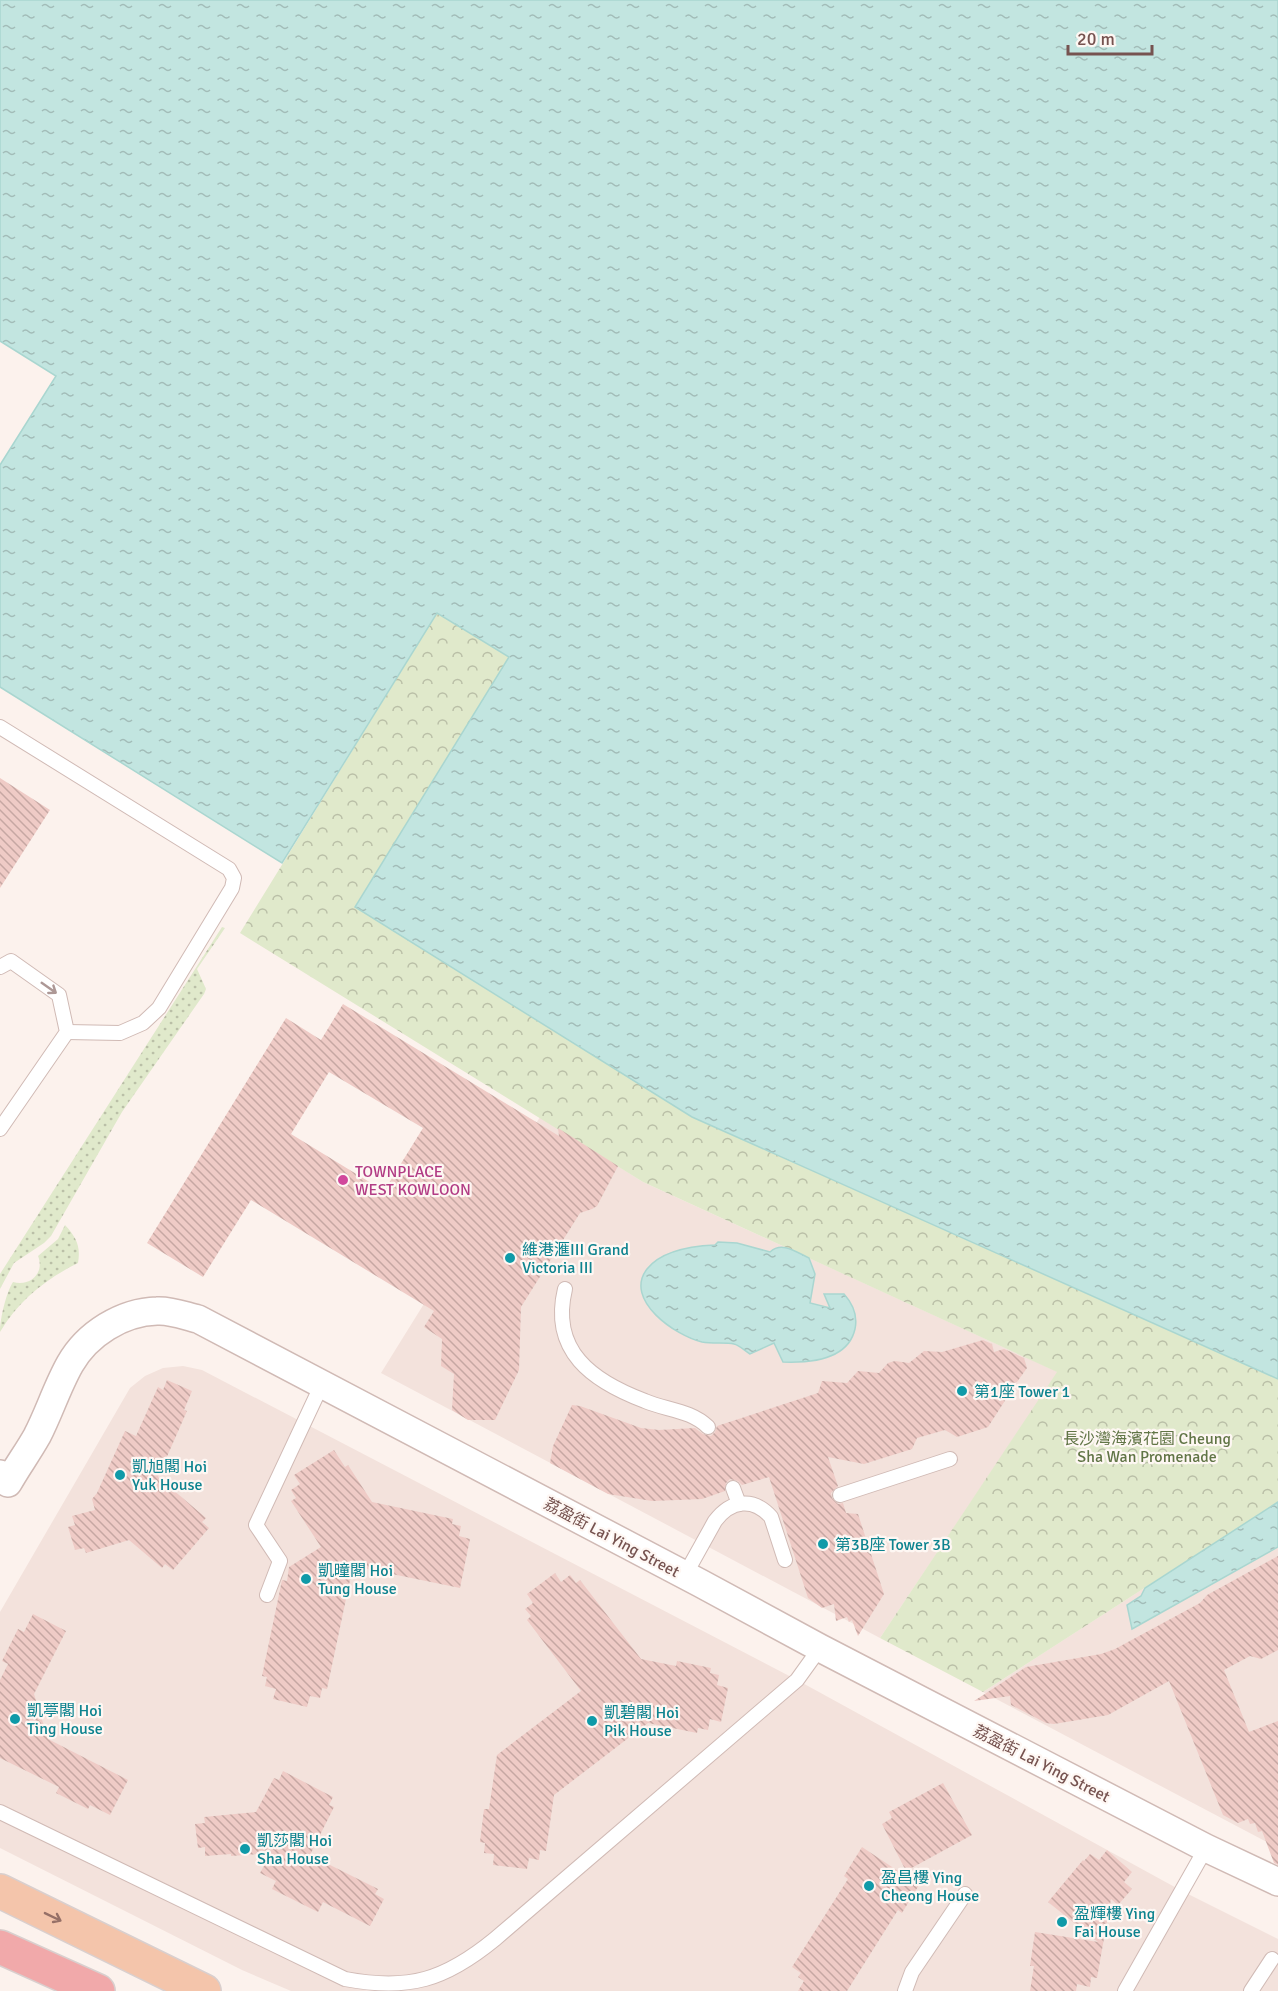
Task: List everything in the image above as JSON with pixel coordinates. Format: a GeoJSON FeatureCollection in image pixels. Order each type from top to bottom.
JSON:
{"type":"FeatureCollection","features":[{"type":"Feature","properties":{"kind":"highway"},"geometry":{"type":"LineString","coordinates":[[0,1947],[98,1991]]}},
{"type":"Feature","properties":{"kind":"main road"},"geometry":{"type":"LineString","coordinates":[[0,1891],[204,1991]]}},
{"type":"Feature","properties":{"kind":"street","name":"荔盈街 Lai Ying Street"},"geometry":{"type":"LineString","coordinates":[[3,1483],[37,1436],[58,1388],[86,1343],[109,1325],[132,1316],[158,1311],[176,1313],[198,1320],[322,1384],[820,1648],[1206,1848],[1278,1882]]}},
{"type":"Feature","properties":{"kind":"lane"},"geometry":{"type":"LineString","coordinates":[[0,727],[229,869],[234,878],[232,888],[159,1008],[143,1023],[120,1033],[67,1032]]}},
{"type":"Feature","properties":{"kind":"lane"},"geometry":{"type":"LineString","coordinates":[[0,967],[11,962],[59,995],[67,1032],[0,1129]]}},
{"type":"Feature","properties":{"kind":"lane"},"geometry":{"type":"LineString","coordinates":[[565,1289],[561,1304],[561,1319],[565,1336],[573,1353],[586,1368],[624,1392],[645,1401],[688,1413],[708,1427]]}},
{"type":"Feature","properties":{"kind":"lane"},"geometry":{"type":"LineString","coordinates":[[267,1595],[280,1561],[256,1525],[322,1384]]}},
{"type":"Feature","properties":{"kind":"lane"},"geometry":{"type":"LineString","coordinates":[[840,1495],[950,1459]]}},
{"type":"Feature","properties":{"kind":"lane"},"geometry":{"type":"LineString","coordinates":[[734,1488],[739,1504]]}},
{"type":"Feature","properties":{"kind":"lane"},"geometry":{"type":"LineString","coordinates":[[685,1575],[715,1521],[729,1507],[739,1504],[753,1505],[776,1515],[785,1560]]}},
{"type":"Feature","properties":{"kind":"lane"},"geometry":{"type":"LineString","coordinates":[[0,1812],[345,1979],[380,1986],[415,1983],[437,1977],[458,1967],[495,1939],[796,1680],[820,1648]]}},
{"type":"Feature","properties":{"kind":"lane"},"geometry":{"type":"LineString","coordinates":[[1125,1991],[1206,1848]]}},
{"type":"Feature","properties":{"kind":"lane"},"geometry":{"type":"LineString","coordinates":[[905,1991],[912,1972],[965,1893]]}},
{"type":"Feature","properties":{"kind":"lane"},"geometry":{"type":"LineString","coordinates":[[1251,1991],[1272,1959]]}},
{"type":"Feature","properties":{"kind":"shaded area"},"geometry":{"type":"Polygon","coordinates":[[[540,1117],[643,1182],[1058,1372],[880,1638],[381,1373],[540,1117]]]}},
{"type":"Feature","properties":{"kind":"shaded area"},"geometry":{"type":"Polygon","coordinates":[[[183,1366],[202,1370],[797,1680],[1182,1891],[1278,1939],[1278,1991],[291,1991],[242,1970],[0,1848],[0,1612],[130,1388],[145,1376],[163,1368],[183,1366]]]}},
{"type":"Feature","properties":{"kind":"shaded area"},"geometry":{"type":"Polygon","coordinates":[[[1278,1502],[1278,1848],[983,1692],[1048,1650],[1278,1502]]]}},
{"type":"Feature","properties":{"kind":"green space","name":"長沙灣海濱花園 Cheung Sha Wan Promenade"},"geometry":{"type":"Polygon","coordinates":[[[437,613],[509,657],[355,907],[692,1117],[1278,1379],[1278,1502],[983,1692],[880,1638],[1057,1372],[643,1182],[240,933],[437,613]]]}},
{"type":"Feature","properties":{"kind":"green space"},"geometry":{"type":"Polygon","coordinates":[[[222,927],[225,928],[197,969],[206,989],[204,994],[122,1112],[51,1236],[14,1263],[0,1289],[0,1274],[222,927]]]}},
{"type":"Feature","properties":{"kind":"green space"},"geometry":{"type":"Polygon","coordinates":[[[65,1225],[77,1242],[78,1263],[55,1276],[34,1292],[16,1310],[0,1332],[4,1306],[13,1282],[25,1282],[35,1277],[40,1262],[38,1256],[58,1239],[65,1225]]]}},
{"type":"Feature","properties":{"kind":"water"},"geometry":{"type":"Polygon","coordinates":[[[0,0],[1278,0],[1278,1379],[692,1117],[355,907],[509,657],[437,613],[282,863],[0,687],[0,465],[56,376],[0,341],[0,0]]]}},
{"type":"Feature","properties":{"kind":"water"},"geometry":{"type":"Polygon","coordinates":[[[718,1242],[737,1243],[770,1252],[784,1247],[809,1258],[815,1274],[810,1303],[830,1308],[824,1294],[844,1294],[855,1314],[856,1324],[851,1339],[844,1347],[826,1358],[804,1362],[783,1362],[774,1343],[750,1354],[734,1344],[702,1342],[667,1324],[647,1304],[642,1293],[641,1281],[647,1269],[669,1253],[697,1246],[715,1245],[718,1242]]]}},
{"type":"Feature","properties":{"kind":"water"},"geometry":{"type":"Polygon","coordinates":[[[1278,1502],[1278,1547],[1132,1629],[1127,1605],[1141,1596],[1145,1588],[1278,1502]]]}},
{"type":"Feature","properties":{"kind":"building"},"geometry":{"type":"Polygon","coordinates":[[[0,778],[50,810],[0,888],[0,778]]]}},
{"type":"Feature","properties":{"kind":"building"},"geometry":{"type":"Polygon","coordinates":[[[343,1004],[559,1136],[558,1128],[618,1166],[597,1206],[580,1213],[521,1307],[519,1370],[495,1420],[468,1420],[452,1410],[454,1374],[441,1366],[442,1339],[424,1327],[434,1311],[251,1200],[203,1277],[147,1243],[286,1018],[321,1040],[343,1004]],[[329,1072],[291,1134],[384,1191],[423,1128],[329,1072]]]}},
{"type":"Feature","properties":{"kind":"building"},"geometry":{"type":"Polygon","coordinates":[[[983,1340],[992,1344],[994,1352],[1004,1349],[1024,1358],[1027,1368],[1017,1382],[1005,1387],[1008,1396],[988,1427],[957,1437],[945,1430],[917,1438],[912,1449],[864,1464],[828,1457],[838,1486],[831,1493],[832,1498],[838,1504],[843,1503],[846,1513],[858,1514],[884,1594],[858,1636],[852,1620],[849,1622],[847,1617],[836,1621],[834,1604],[822,1608],[808,1598],[769,1477],[742,1485],[730,1479],[726,1483],[725,1491],[702,1499],[652,1501],[608,1494],[550,1463],[553,1446],[572,1405],[641,1428],[659,1430],[695,1428],[711,1436],[717,1426],[818,1393],[822,1381],[847,1383],[858,1371],[879,1373],[888,1363],[895,1361],[909,1363],[924,1351],[942,1352],[983,1340]]]}},
{"type":"Feature","properties":{"kind":"building","name":"凱旭閣 Hoi Yuk House"},"geometry":{"type":"Polygon","coordinates":[[[167,1380],[192,1391],[184,1410],[187,1411],[158,1477],[206,1518],[202,1522],[209,1528],[173,1570],[165,1564],[162,1568],[129,1540],[86,1553],[84,1548],[75,1550],[68,1527],[75,1525],[72,1516],[95,1510],[92,1499],[97,1493],[125,1431],[136,1436],[158,1387],[163,1390],[167,1380]]]}},
{"type":"Feature","properties":{"kind":"building","name":"凱曈閣 Hoi Tung House"},"geometry":{"type":"Polygon","coordinates":[[[334,1450],[345,1467],[348,1465],[372,1502],[453,1519],[452,1524],[461,1526],[459,1536],[470,1539],[460,1588],[353,1566],[327,1689],[322,1688],[320,1698],[310,1696],[307,1707],[273,1699],[276,1689],[265,1686],[267,1677],[262,1676],[282,1580],[287,1581],[289,1567],[321,1547],[291,1501],[296,1498],[291,1490],[300,1484],[294,1475],[334,1450]]]}},
{"type":"Feature","properties":{"kind":"building"},"geometry":{"type":"Polygon","coordinates":[[[1278,1556],[1278,1650],[1261,1659],[1250,1656],[1224,1670],[1249,1732],[1278,1721],[1278,1865],[1274,1863],[1262,1831],[1258,1832],[1255,1823],[1250,1824],[1248,1819],[1238,1823],[1223,1815],[1169,1681],[1108,1715],[1054,1724],[1046,1723],[1011,1705],[1010,1696],[974,1701],[1026,1667],[1101,1654],[1115,1649],[1200,1603],[1207,1595],[1278,1556]]]}},
{"type":"Feature","properties":{"kind":"building","name":"凱碧閣 Hoi Pik House"},"geometry":{"type":"Polygon","coordinates":[[[555,1573],[561,1582],[570,1575],[576,1583],[580,1580],[641,1659],[676,1666],[677,1661],[711,1668],[710,1673],[719,1675],[717,1685],[728,1688],[721,1722],[710,1719],[708,1730],[698,1728],[697,1733],[648,1723],[554,1795],[546,1851],[540,1850],[539,1860],[529,1858],[527,1869],[493,1865],[494,1854],[484,1853],[485,1843],[480,1842],[484,1809],[489,1809],[497,1755],[581,1691],[527,1620],[531,1616],[525,1609],[533,1603],[527,1594],[555,1573]]]}},
{"type":"Feature","properties":{"kind":"building","name":"凱葶閣 Hoi Ting House"},"geometry":{"type":"Polygon","coordinates":[[[33,1614],[66,1631],[34,1694],[48,1739],[128,1780],[110,1815],[90,1805],[88,1809],[56,1793],[59,1787],[0,1758],[0,1680],[8,1664],[2,1661],[18,1629],[24,1632],[33,1614]]]}},
{"type":"Feature","properties":{"kind":"building","name":"凱莎閣 Hoi Sha House"},"geometry":{"type":"Polygon","coordinates":[[[283,1771],[333,1797],[329,1805],[334,1807],[310,1855],[378,1889],[375,1894],[384,1899],[370,1926],[323,1902],[318,1912],[272,1889],[276,1881],[260,1873],[271,1853],[205,1856],[205,1847],[198,1848],[195,1824],[205,1823],[204,1817],[256,1812],[274,1778],[279,1780],[283,1771]]]}},
{"type":"Feature","properties":{"kind":"building"},"geometry":{"type":"Polygon","coordinates":[[[943,1783],[972,1835],[906,1871],[882,1824],[892,1818],[889,1812],[943,1783]]]}},
{"type":"Feature","properties":{"kind":"building"},"geometry":{"type":"Polygon","coordinates":[[[862,1847],[919,1885],[902,1913],[898,1910],[847,1991],[798,1991],[804,1981],[798,1977],[801,1973],[792,1967],[848,1879],[844,1876],[862,1847]]]}},
{"type":"Feature","properties":{"kind":"building","name":"盈輝樓 Ying Fai House"},"geometry":{"type":"Polygon","coordinates":[[[1107,1850],[1132,1872],[1124,1882],[1132,1889],[1118,1905],[1111,1899],[1097,1978],[1091,1977],[1090,1987],[1077,1984],[1076,1991],[1030,1991],[1034,1966],[1030,1966],[1035,1932],[1098,1942],[1048,1902],[1083,1860],[1090,1854],[1099,1860],[1107,1850]]]}},
{"type":"Feature","properties":{"kind":"place","name":"TOWNPLACE WEST KOWLOON"},"geometry":{"type":"Point","coordinates":[343,1180]}},
{"type":"Feature","properties":{"kind":"place","name":"維港滙III Grand Victoria III"},"geometry":{"type":"Point","coordinates":[510,1258]}},
{"type":"Feature","properties":{"kind":"place","name":"第1座 Tower 1"},"geometry":{"type":"Point","coordinates":[962,1391]}},
{"type":"Feature","properties":{"kind":"place","name":"凱旭閣 Hoi Yuk House"},"geometry":{"type":"Point","coordinates":[120,1475]}},
{"type":"Feature","properties":{"kind":"place","name":"第3B座 Tower 3B"},"geometry":{"type":"Point","coordinates":[823,1544]}},
{"type":"Feature","properties":{"kind":"place","name":"凱曈閣 Hoi Tung House"},"geometry":{"type":"Point","coordinates":[306,1579]}},
{"type":"Feature","properties":{"kind":"place","name":"凱葶閣 Hoi Ting House"},"geometry":{"type":"Point","coordinates":[15,1719]}},
{"type":"Feature","properties":{"kind":"place","name":"凱碧閣 Hoi Pik House"},"geometry":{"type":"Point","coordinates":[592,1721]}},
{"type":"Feature","properties":{"kind":"place","name":"凱莎閣 Hoi Sha House"},"geometry":{"type":"Point","coordinates":[245,1849]}},
{"type":"Feature","properties":{"kind":"place","name":"盈昌樓 Ying Cheong House"},"geometry":{"type":"Point","coordinates":[869,1886]}},
{"type":"Feature","properties":{"kind":"place","name":"盈輝樓 Ying Fai House"},"geometry":{"type":"Point","coordinates":[1062,1922]}}]}
